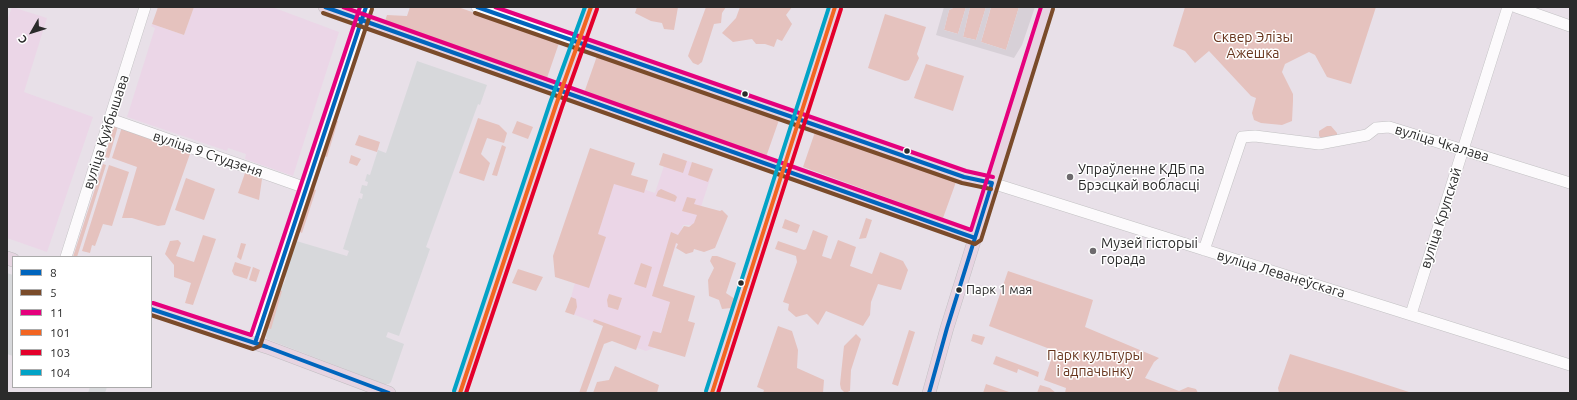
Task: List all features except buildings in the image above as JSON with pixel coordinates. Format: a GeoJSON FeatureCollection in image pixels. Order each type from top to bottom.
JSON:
{"type":"FeatureCollection","features":[{"type":"Feature","properties":{"kind":"main road"},"geometry":{"type":"LineString","coordinates":[[325,7],[975,238]]}},
{"type":"Feature","properties":{"kind":"main road"},"geometry":{"type":"LineString","coordinates":[[460,393],[562,91],[592,7]]}},
{"type":"Feature","properties":{"kind":"main road"},"geometry":{"type":"LineString","coordinates":[[712,393],[835,7]]}},
{"type":"Feature","properties":{"kind":"main road"},"geometry":{"type":"LineString","coordinates":[[929,393],[975,238],[1047,7]]}},
{"type":"Feature","properties":{"kind":"main road"},"geometry":{"type":"LineString","coordinates":[[580,43],[697,85],[964,176],[992,183]]}},
{"type":"Feature","properties":{"kind":"main road"},"geometry":{"type":"LineString","coordinates":[[152,308],[255,343],[389,393]]}},
{"type":"Feature","properties":{"kind":"main road"},"geometry":{"type":"LineString","coordinates":[[922,393],[940,355]]}},
{"type":"Feature","properties":{"kind":"main road"},"geometry":{"type":"LineString","coordinates":[[937,393],[940,355]]}},
{"type":"Feature","properties":{"kind":"street","name":"вуліца Куйбышава"},"geometry":{"type":"LineString","coordinates":[[66,256],[145,7]]}},
{"type":"Feature","properties":{"kind":"street"},"geometry":{"type":"LineString","coordinates":[[255,343],[366,7]]}},
{"type":"Feature","properties":{"kind":"street"},"geometry":{"type":"LineString","coordinates":[[477,7],[580,43]]}},
{"type":"Feature","properties":{"kind":"street","name":"вуліца Крупскай"},"geometry":{"type":"LineString","coordinates":[[1411,314],[1508,7]]}},
{"type":"Feature","properties":{"kind":"street"},"geometry":{"type":"LineString","coordinates":[[1516,7],[1570,26]]}},
{"type":"Feature","properties":{"kind":"street","name":"вуліца 9 Студзеня"},"geometry":{"type":"LineString","coordinates":[[110,119],[306,188]]}},
{"type":"Feature","properties":{"kind":"street","name":"вуліца Чкалава"},"geometry":{"type":"LineString","coordinates":[[1204,250],[1242,137],[1255,136],[1319,144],[1366,135],[1376,128],[1389,127],[1570,183]]}},
{"type":"Feature","properties":{"kind":"street","name":"вуліца Леванеўскага"},"geometry":{"type":"LineString","coordinates":[[992,183],[1570,365]]}},
{"type":"Feature","properties":{"kind":"shaded area"},"geometry":{"type":"Polygon","coordinates":[[[12,7],[47,18],[24,92],[93,117],[47,252],[7,238],[7,21],[12,7]]]}},
{"type":"Feature","properties":{"kind":"shaded area"},"geometry":{"type":"Polygon","coordinates":[[[194,7],[272,7],[339,32],[293,176],[245,159],[246,154],[228,148],[227,151],[127,117],[155,28],[151,26],[152,24],[184,35],[194,7]]]}},
{"type":"Feature","properties":{"kind":"shaded area"},"geometry":{"type":"Polygon","coordinates":[[[944,7],[955,7],[949,10],[944,30],[958,34],[966,7],[970,7],[963,37],[976,40],[986,7],[991,7],[981,42],[1006,50],[1019,7],[1035,7],[1022,45],[1014,58],[936,35],[944,7]]]}},
{"type":"Feature","properties":{"kind":"shaded area"},"geometry":{"type":"Polygon","coordinates":[[[417,61],[487,85],[480,105],[478,104],[426,247],[430,249],[399,336],[388,332],[386,337],[404,344],[391,382],[389,384],[384,384],[267,339],[265,334],[278,288],[283,285],[286,278],[283,273],[293,240],[347,256],[349,251],[343,249],[359,198],[362,199],[363,194],[360,193],[362,185],[367,186],[368,182],[365,181],[367,174],[370,175],[378,150],[386,153],[417,61]]]}},
{"type":"Feature","properties":{"kind":"shaded area"},"geometry":{"type":"Polygon","coordinates":[[[668,154],[713,170],[695,225],[683,225],[662,287],[673,292],[656,347],[646,351],[613,339],[615,330],[567,312],[604,176],[655,193],[668,154]]]}},
{"type":"Feature","properties":{"kind":"shaded area"},"geometry":{"type":"Polygon","coordinates":[[[7,273],[12,275],[12,356],[7,354],[7,273]]]}},
{"type":"Feature","properties":{"kind":"shaded area"},"geometry":{"type":"Polygon","coordinates":[[[90,388],[107,388],[105,393],[88,393],[90,388]]]}},
{"type":"Feature","properties":{"kind":"green space"},"geometry":{"type":"Polygon","coordinates":[[[158,7],[194,7],[184,35],[152,24],[158,7]]]}},
{"type":"Feature","properties":{"kind":"green space"},"geometry":{"type":"Polygon","coordinates":[[[410,7],[458,7],[559,43],[547,78],[385,21],[387,15],[407,16],[410,7]]]}},
{"type":"Feature","properties":{"kind":"green space"},"geometry":{"type":"Polygon","coordinates":[[[637,7],[678,7],[674,30],[664,29],[662,23],[651,21],[635,13],[637,7]]]}},
{"type":"Feature","properties":{"kind":"green space"},"geometry":{"type":"Polygon","coordinates":[[[706,7],[726,7],[722,13],[721,23],[714,24],[702,62],[698,65],[693,63],[688,56],[706,7]]]}},
{"type":"Feature","properties":{"kind":"green space"},"geometry":{"type":"Polygon","coordinates":[[[740,7],[792,7],[786,15],[792,24],[782,41],[777,39],[774,47],[765,44],[756,44],[752,39],[733,42],[722,33],[736,18],[740,7]]]}},
{"type":"Feature","properties":{"kind":"green space"},"geometry":{"type":"Polygon","coordinates":[[[955,7],[966,7],[958,34],[944,30],[949,10],[955,7]]]}},
{"type":"Feature","properties":{"kind":"green space"},"geometry":{"type":"Polygon","coordinates":[[[970,7],[986,7],[976,40],[963,37],[970,7]]]}},
{"type":"Feature","properties":{"kind":"green space"},"geometry":{"type":"Polygon","coordinates":[[[991,7],[1019,7],[1006,50],[981,42],[991,7]]]}},
{"type":"Feature","properties":{"kind":"green space","name":"Сквер Элізы Ажешка"},"geometry":{"type":"Polygon","coordinates":[[[1185,7],[1376,7],[1351,84],[1327,77],[1315,55],[1309,52],[1285,64],[1282,72],[1293,94],[1293,101],[1292,121],[1282,125],[1261,123],[1254,120],[1252,113],[1256,98],[1251,96],[1209,51],[1195,63],[1185,51],[1173,46],[1185,7]]]}},
{"type":"Feature","properties":{"kind":"green space"},"geometry":{"type":"Polygon","coordinates":[[[885,14],[926,27],[917,54],[919,58],[909,80],[905,81],[868,68],[885,14]]]}},
{"type":"Feature","properties":{"kind":"green space"},"geometry":{"type":"Polygon","coordinates":[[[597,56],[779,120],[766,157],[584,93],[597,56]]]}},
{"type":"Feature","properties":{"kind":"green space"},"geometry":{"type":"Polygon","coordinates":[[[926,64],[964,76],[953,111],[914,98],[926,64]]]}},
{"type":"Feature","properties":{"kind":"green space"},"geometry":{"type":"Polygon","coordinates":[[[478,118],[499,125],[507,133],[504,143],[487,138],[481,154],[490,163],[484,181],[459,173],[478,118]]]}},
{"type":"Feature","properties":{"kind":"green space"},"geometry":{"type":"Polygon","coordinates":[[[335,120],[338,121],[327,157],[323,156],[335,120]]]}},
{"type":"Feature","properties":{"kind":"green space"},"geometry":{"type":"Polygon","coordinates":[[[517,121],[533,127],[528,139],[512,133],[517,121]]]}},
{"type":"Feature","properties":{"kind":"green space"},"geometry":{"type":"Polygon","coordinates":[[[114,125],[118,126],[109,158],[105,157],[114,125]]]}},
{"type":"Feature","properties":{"kind":"green space"},"geometry":{"type":"Polygon","coordinates":[[[1327,126],[1331,126],[1337,133],[1337,138],[1322,139],[1319,136],[1319,131],[1327,126]]]}},
{"type":"Feature","properties":{"kind":"green space"},"geometry":{"type":"Polygon","coordinates":[[[122,127],[191,151],[165,225],[158,226],[132,218],[122,218],[137,167],[112,158],[122,127]]]}},
{"type":"Feature","properties":{"kind":"green space"},"geometry":{"type":"Polygon","coordinates":[[[815,132],[956,182],[943,218],[803,167],[815,132]]]}},
{"type":"Feature","properties":{"kind":"green space"},"geometry":{"type":"Polygon","coordinates":[[[359,135],[380,142],[377,152],[355,145],[359,135]]]}},
{"type":"Feature","properties":{"kind":"green space"},"geometry":{"type":"Polygon","coordinates":[[[502,145],[506,147],[497,176],[492,175],[502,145]]]}},
{"type":"Feature","properties":{"kind":"green space"},"geometry":{"type":"Polygon","coordinates":[[[590,148],[635,163],[631,175],[648,180],[644,193],[614,184],[598,234],[606,237],[589,288],[555,277],[553,256],[590,148]]]}},
{"type":"Feature","properties":{"kind":"green space"},"geometry":{"type":"Polygon","coordinates":[[[663,153],[687,161],[683,173],[659,165],[663,153]]]}},
{"type":"Feature","properties":{"kind":"green space"},"geometry":{"type":"Polygon","coordinates":[[[351,155],[361,159],[357,166],[349,163],[351,155]]]}},
{"type":"Feature","properties":{"kind":"green space"},"geometry":{"type":"Polygon","coordinates":[[[692,162],[713,169],[708,182],[688,175],[692,162]]]}},
{"type":"Feature","properties":{"kind":"green space"},"geometry":{"type":"Polygon","coordinates":[[[103,164],[106,165],[77,256],[73,256],[103,164]]]}},
{"type":"Feature","properties":{"kind":"green space"},"geometry":{"type":"Polygon","coordinates":[[[109,165],[129,172],[112,226],[103,224],[95,246],[92,245],[90,253],[82,251],[109,165]]]}},
{"type":"Feature","properties":{"kind":"green space"},"geometry":{"type":"Polygon","coordinates":[[[245,173],[262,179],[259,200],[238,193],[245,173]]]}},
{"type":"Feature","properties":{"kind":"green space"},"geometry":{"type":"Polygon","coordinates":[[[186,178],[215,189],[204,220],[175,210],[186,178]]]}},
{"type":"Feature","properties":{"kind":"green space"},"geometry":{"type":"Polygon","coordinates":[[[313,189],[316,190],[302,233],[298,231],[313,189]]]}},
{"type":"Feature","properties":{"kind":"green space"},"geometry":{"type":"Polygon","coordinates":[[[661,189],[675,195],[677,197],[675,202],[656,196],[658,191],[661,189]]]}},
{"type":"Feature","properties":{"kind":"green space"},"geometry":{"type":"Polygon","coordinates":[[[687,197],[696,199],[694,204],[720,211],[722,210],[728,216],[715,248],[704,252],[694,249],[693,252],[686,254],[676,248],[678,244],[676,243],[663,286],[695,296],[688,321],[695,323],[685,357],[648,346],[653,331],[661,333],[670,302],[652,296],[671,232],[678,235],[684,226],[689,227],[694,223],[697,215],[682,211],[687,197]]]}},
{"type":"Feature","properties":{"kind":"green space"},"geometry":{"type":"Polygon","coordinates":[[[866,218],[872,220],[866,238],[859,239],[866,218]]]}},
{"type":"Feature","properties":{"kind":"green space"},"geometry":{"type":"Polygon","coordinates":[[[785,219],[800,225],[797,233],[782,228],[785,219]]]}},
{"type":"Feature","properties":{"kind":"green space"},"geometry":{"type":"Polygon","coordinates":[[[813,230],[828,236],[822,256],[831,259],[838,240],[856,247],[850,266],[872,274],[880,252],[903,261],[908,270],[901,290],[878,284],[871,302],[870,315],[863,326],[826,311],[818,325],[807,314],[796,317],[788,310],[789,304],[783,302],[797,262],[796,256],[775,249],[778,241],[804,250],[806,249],[813,230]]]}},
{"type":"Feature","properties":{"kind":"green space"},"geometry":{"type":"Polygon","coordinates":[[[203,235],[216,239],[193,305],[185,303],[191,283],[174,277],[174,265],[165,254],[170,241],[178,240],[181,243],[176,256],[194,262],[203,235]]]}},
{"type":"Feature","properties":{"kind":"green space"},"geometry":{"type":"Polygon","coordinates":[[[241,243],[246,244],[241,260],[237,257],[241,243]]]}},
{"type":"Feature","properties":{"kind":"green space"},"geometry":{"type":"Polygon","coordinates":[[[712,256],[717,256],[736,263],[726,293],[735,299],[731,308],[722,309],[719,300],[709,296],[708,280],[714,268],[710,261],[712,256]]]}},
{"type":"Feature","properties":{"kind":"green space"},"geometry":{"type":"Polygon","coordinates":[[[235,262],[251,267],[247,279],[234,275],[232,271],[235,262]]]}},
{"type":"Feature","properties":{"kind":"green space"},"geometry":{"type":"Polygon","coordinates":[[[641,263],[652,267],[646,288],[634,284],[641,263]]]}},
{"type":"Feature","properties":{"kind":"green space"},"geometry":{"type":"Polygon","coordinates":[[[253,267],[260,270],[256,282],[249,280],[253,267]]]}},
{"type":"Feature","properties":{"kind":"green space"},"geometry":{"type":"Polygon","coordinates":[[[518,269],[543,277],[536,291],[512,283],[518,269]]]}},
{"type":"Feature","properties":{"kind":"green space","name":"Парк культуры і адпачынку"},"geometry":{"type":"Polygon","coordinates":[[[1008,271],[1093,300],[1085,327],[1159,358],[1154,362],[1145,378],[1179,391],[1188,387],[1196,389],[1198,393],[1065,393],[1066,388],[1044,380],[1053,354],[1049,352],[1050,349],[989,326],[1008,271]]]}},
{"type":"Feature","properties":{"kind":"green space"},"geometry":{"type":"Polygon","coordinates":[[[278,290],[282,291],[271,329],[267,328],[278,290]]]}},
{"type":"Feature","properties":{"kind":"green space"},"geometry":{"type":"Polygon","coordinates":[[[609,294],[622,298],[618,310],[608,307],[607,300],[609,294]]]}},
{"type":"Feature","properties":{"kind":"green space"},"geometry":{"type":"Polygon","coordinates":[[[571,297],[576,299],[577,307],[574,315],[565,312],[571,297]]]}},
{"type":"Feature","properties":{"kind":"green space"},"geometry":{"type":"Polygon","coordinates":[[[594,319],[641,336],[636,350],[612,341],[604,344],[586,393],[579,393],[603,326],[593,322],[594,319]]]}},
{"type":"Feature","properties":{"kind":"green space"},"geometry":{"type":"Polygon","coordinates":[[[778,326],[792,331],[798,350],[797,368],[824,380],[823,393],[763,393],[764,390],[757,387],[778,326]]]}},
{"type":"Feature","properties":{"kind":"green space"},"geometry":{"type":"Polygon","coordinates":[[[909,330],[915,332],[898,386],[892,384],[909,330]]]}},
{"type":"Feature","properties":{"kind":"green space"},"geometry":{"type":"Polygon","coordinates":[[[856,334],[861,339],[851,370],[850,391],[845,393],[841,389],[840,384],[844,346],[856,334]]]}},
{"type":"Feature","properties":{"kind":"green space"},"geometry":{"type":"Polygon","coordinates":[[[973,334],[985,337],[982,345],[971,341],[973,334]]]}},
{"type":"Feature","properties":{"kind":"green space"},"geometry":{"type":"Polygon","coordinates":[[[1290,354],[1412,393],[1279,393],[1278,388],[1290,354]]]}},
{"type":"Feature","properties":{"kind":"green space"},"geometry":{"type":"Polygon","coordinates":[[[996,356],[1039,372],[1038,377],[1018,369],[1017,373],[993,364],[996,356]]]}},
{"type":"Feature","properties":{"kind":"green space"},"geometry":{"type":"Polygon","coordinates":[[[615,366],[659,385],[657,393],[593,393],[597,382],[609,380],[615,366]]]}},
{"type":"Feature","properties":{"kind":"green space"},"geometry":{"type":"Polygon","coordinates":[[[986,384],[1009,392],[1009,393],[983,393],[986,384]]]}},
{"type":"Feature","properties":{"kind":"green space"},"geometry":{"type":"Polygon","coordinates":[[[1040,385],[1050,388],[1056,393],[1037,393],[1040,385]]]}},
{"type":"Feature","properties":{"kind":"transit line","name":"8"},"geometry":{"type":"LineString","coordinates":[[325,7],[975,238]]}},
{"type":"Feature","properties":{"kind":"transit line","name":"11"},"geometry":{"type":"LineString","coordinates":[[343,7],[971,230],[1041,7]]}},
{"type":"Feature","properties":{"kind":"transit line","name":"11"},"geometry":{"type":"LineString","coordinates":[[153,303],[251,335],[360,7]]}},
{"type":"Feature","properties":{"kind":"transit line","name":"8"},"geometry":{"type":"LineString","coordinates":[[255,343],[366,7]]}},
{"type":"Feature","properties":{"kind":"transit line","name":"8"},"geometry":{"type":"LineString","coordinates":[[477,7],[964,177],[992,183],[947,328],[929,393]]}},
{"type":"Feature","properties":{"kind":"transit line","name":"11"},"geometry":{"type":"LineString","coordinates":[[495,7],[966,171],[993,177]]}},
{"type":"Feature","properties":{"kind":"transit line","name":"104"},"geometry":{"type":"LineString","coordinates":[[454,391],[550,103],[585,7]]}},
{"type":"Feature","properties":{"kind":"transit line","name":"101"},"geometry":{"type":"LineString","coordinates":[[460,393],[556,105],[591,7]]}},
{"type":"Feature","properties":{"kind":"transit line","name":"104"},"geometry":{"type":"LineString","coordinates":[[706,391],[829,7]]}},
{"type":"Feature","properties":{"kind":"transit line","name":"101"},"geometry":{"type":"LineString","coordinates":[[712,393],[835,7]]}},
{"type":"Feature","properties":{"kind":"transit line","name":"5"},"geometry":{"type":"LineString","coordinates":[[152,315],[253,349],[260,346],[372,9]]}},
{"type":"Feature","properties":{"kind":"transit line","name":"103"},"geometry":{"type":"LineString","coordinates":[[466,393],[562,107],[597,9]]}},
{"type":"Feature","properties":{"kind":"transit line","name":"103"},"geometry":{"type":"LineString","coordinates":[[718,393],[841,9]]}},
{"type":"Feature","properties":{"kind":"transit line","name":"5"},"geometry":{"type":"LineString","coordinates":[[323,13],[975,244],[981,240],[1053,9]]}},
{"type":"Feature","properties":{"kind":"transit line","name":"5"},"geometry":{"type":"LineString","coordinates":[[475,13],[962,183],[991,189]]}},
{"type":"Feature","properties":{"kind":"transit line","name":"8"},"geometry":{"type":"LineString","coordinates":[[152,309],[267,347],[389,393]]}},
{"type":"Feature","properties":{"kind":"place","name":"Упраўленне КДБ па Брэсцкай вобласці"},"geometry":{"type":"Point","coordinates":[1070,177]}},
{"type":"Feature","properties":{"kind":"place","name":"Музей гісторыі горада"},"geometry":{"type":"Point","coordinates":[1093,251]}},
{"type":"Feature","properties":{"kind":"place","name":"Парк 1 мая"},"geometry":{"type":"Point","coordinates":[959,290]}}]}
